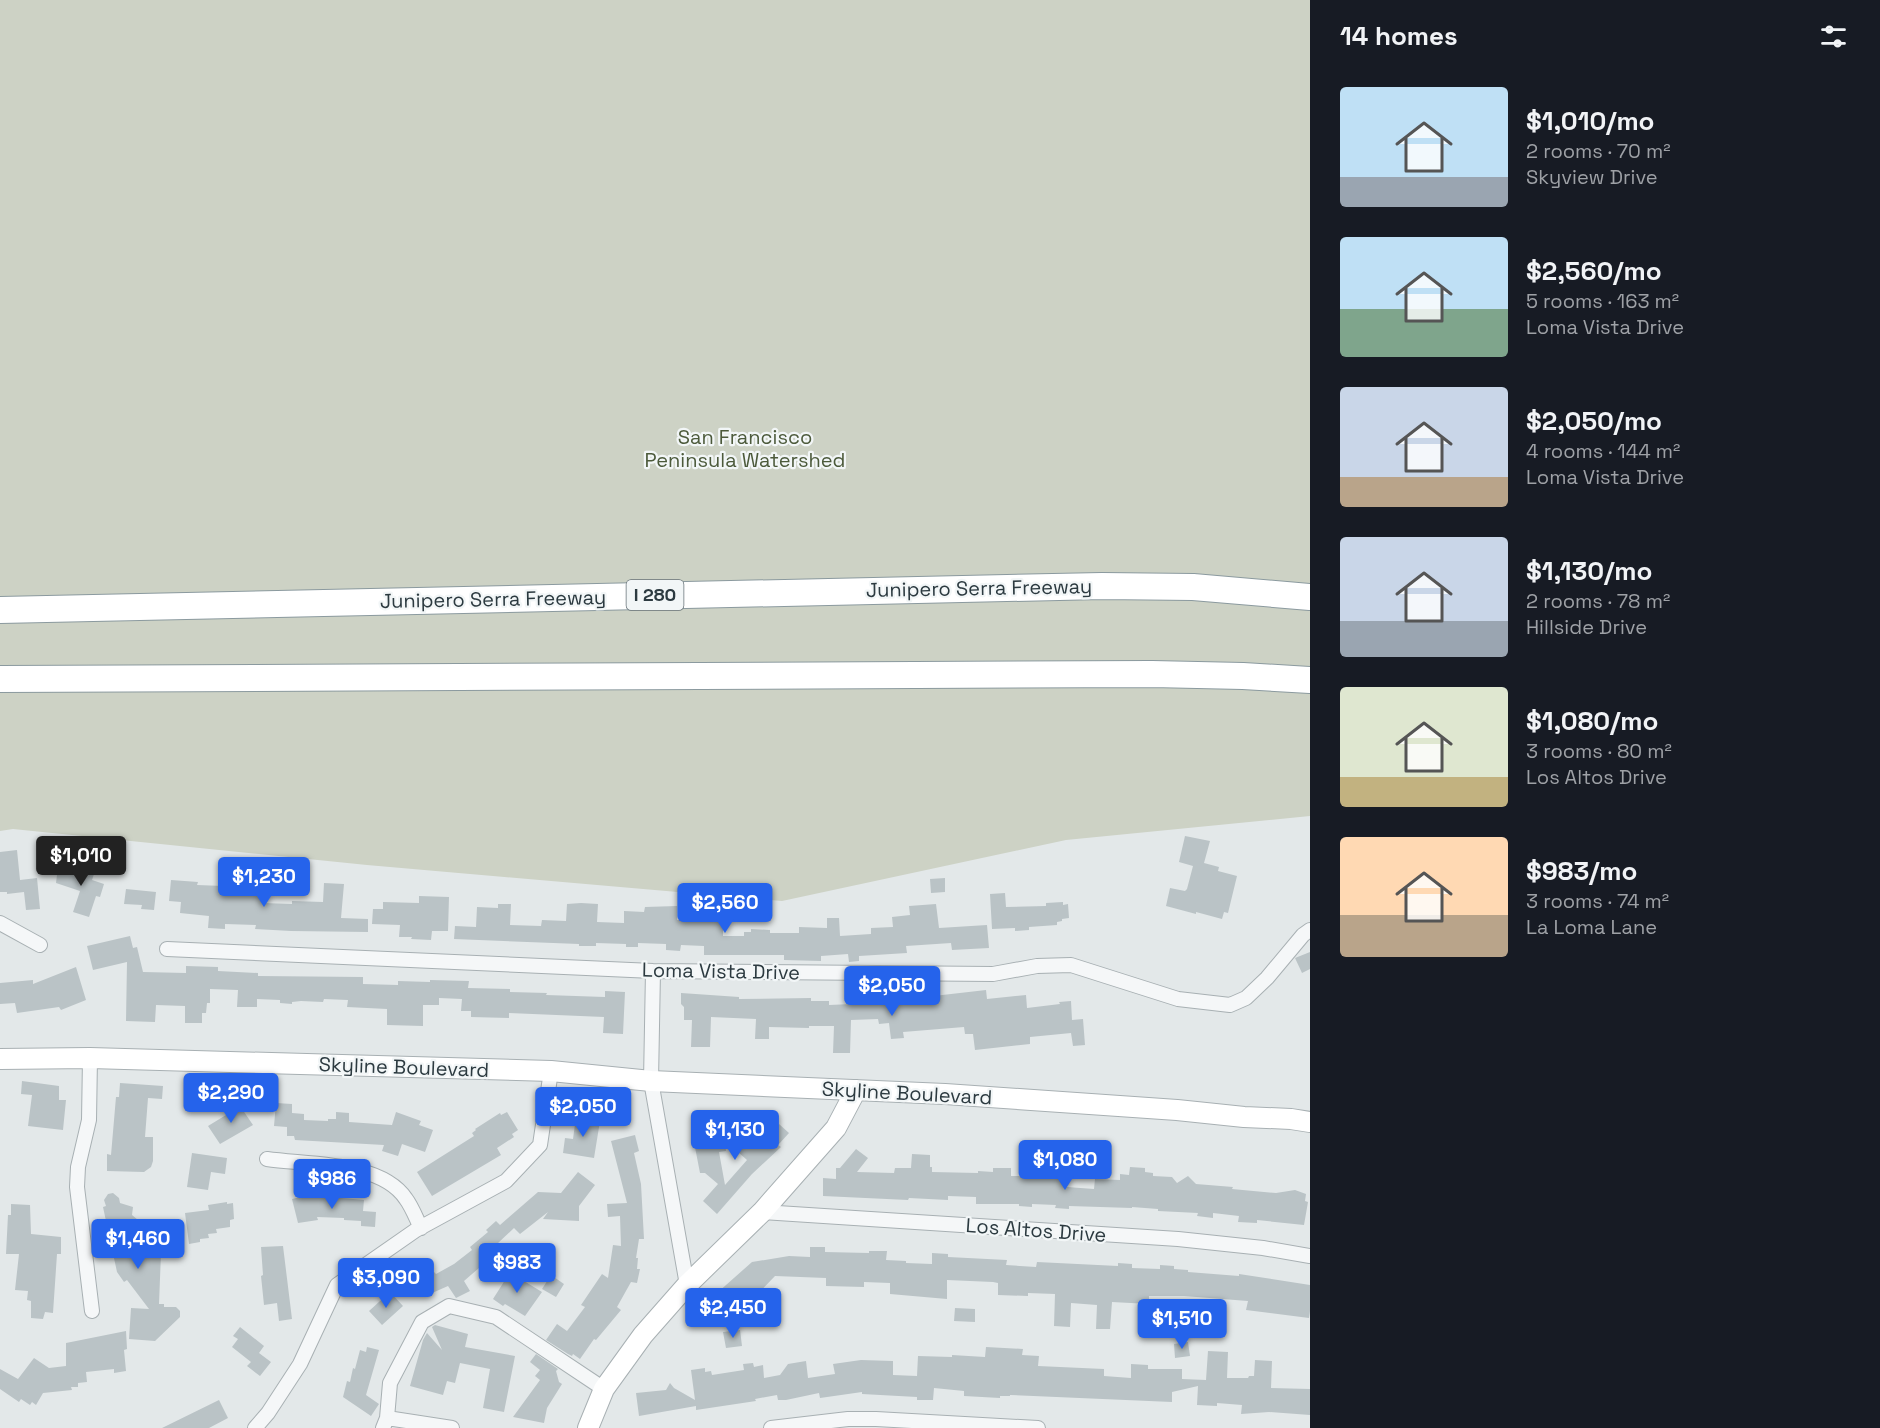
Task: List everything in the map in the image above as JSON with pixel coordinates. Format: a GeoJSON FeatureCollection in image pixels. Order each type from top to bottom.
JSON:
{"type":"FeatureCollection","features":[{"type":"Feature","properties":{"kind":"highway","name":"Junipero Serra Freeway"},"geometry":{"type":"LineString","coordinates":[[0,610],[1102,586],[1213,588],[1310,597]]}},
{"type":"Feature","properties":{"kind":"highway"},"geometry":{"type":"LineString","coordinates":[[0,678],[1162,674],[1310,680]]}},
{"type":"Feature","properties":{"kind":"main road","name":"Skyline Boulevard"},"geometry":{"type":"LineString","coordinates":[[0,1059],[90,1058],[551,1071],[651,1081],[856,1090],[1117,1106],[1310,1122]]}},
{"type":"Feature","properties":{"kind":"main road"},"geometry":{"type":"LineString","coordinates":[[588,1428],[604,1389],[643,1335],[687,1285],[762,1212],[837,1128],[856,1090]]}},
{"type":"Feature","properties":{"kind":"street"},"geometry":{"type":"LineString","coordinates":[[0,923],[40,945]]}},
{"type":"Feature","properties":{"kind":"street","name":"Loma Vista Drive"},"geometry":{"type":"LineString","coordinates":[[167,949],[653,971],[993,974],[1037,966],[1071,965],[1178,999],[1230,1005],[1246,998],[1267,978],[1302,935],[1310,930]]}},
{"type":"Feature","properties":{"kind":"street"},"geometry":{"type":"LineString","coordinates":[[653,971],[651,1081],[687,1285]]}},
{"type":"Feature","properties":{"kind":"street"},"geometry":{"type":"LineString","coordinates":[[90,1058],[88,1120],[78,1167],[77,1187],[92,1311]]}},
{"type":"Feature","properties":{"kind":"street"},"geometry":{"type":"LineString","coordinates":[[255,1428],[268,1413],[300,1364],[338,1285],[421,1228],[506,1181],[540,1144],[551,1071]]}},
{"type":"Feature","properties":{"kind":"street"},"geometry":{"type":"LineString","coordinates":[[267,1159],[366,1172],[387,1180],[406,1198],[421,1228]]}},
{"type":"Feature","properties":{"kind":"street","name":"Los Altos Drive"},"geometry":{"type":"LineString","coordinates":[[762,1212],[1209,1242],[1310,1256]]}},
{"type":"Feature","properties":{"kind":"street"},"geometry":{"type":"LineString","coordinates":[[452,1428],[385,1423],[390,1383],[422,1322],[449,1306],[496,1317],[604,1389]]}},
{"type":"Feature","properties":{"kind":"street"},"geometry":{"type":"LineString","coordinates":[[771,1428],[848,1419],[1038,1428]]}},
{"type":"Feature","properties":{"kind":"green space","name":"San Francisco Peninsula Watershed"},"geometry":{"type":"Polygon","coordinates":[[[0,0],[1310,0],[1310,816],[1066,840],[782,901],[367,865],[13,829],[0,831],[0,0]]]}},
{"type":"Feature","properties":{"kind":"building"},"geometry":{"type":"Polygon","coordinates":[[[1185,836],[1210,841],[1204,863],[1219,867],[1218,871],[1237,876],[1228,913],[1224,912],[1222,919],[1166,906],[1170,888],[1185,891],[1187,889],[1193,866],[1179,862],[1185,836]]]}},
{"type":"Feature","properties":{"kind":"building"},"geometry":{"type":"Polygon","coordinates":[[[17,850],[20,880],[37,878],[40,909],[26,910],[24,892],[7,894],[7,892],[0,892],[0,852],[17,850]]]}},
{"type":"Feature","properties":{"kind":"building"},"geometry":{"type":"Polygon","coordinates":[[[58,867],[96,868],[92,880],[104,884],[100,897],[96,896],[89,917],[73,912],[80,891],[56,883],[58,867]]]}},
{"type":"Feature","properties":{"kind":"building"},"geometry":{"type":"Polygon","coordinates":[[[254,870],[264,870],[263,903],[323,902],[324,883],[344,884],[341,918],[368,919],[368,932],[255,929],[256,925],[225,924],[225,929],[208,928],[209,916],[180,913],[181,902],[169,901],[171,880],[198,882],[197,885],[250,887],[250,876],[254,876],[254,870]]]}},
{"type":"Feature","properties":{"kind":"building"},"geometry":{"type":"Polygon","coordinates":[[[945,878],[945,892],[931,893],[930,879],[945,878]]]}},
{"type":"Feature","properties":{"kind":"building"},"geometry":{"type":"Polygon","coordinates":[[[126,889],[156,892],[154,910],[141,909],[142,905],[124,904],[126,889]]]}},
{"type":"Feature","properties":{"kind":"building"},"geometry":{"type":"Polygon","coordinates":[[[1005,893],[1006,907],[1046,906],[1046,903],[1063,902],[1063,905],[1068,904],[1069,918],[1062,919],[1057,922],[1057,925],[1029,927],[1029,930],[992,929],[990,894],[1005,893]]]}},
{"type":"Feature","properties":{"kind":"building"},"geometry":{"type":"Polygon","coordinates":[[[419,896],[449,897],[448,931],[432,931],[431,940],[411,939],[412,937],[399,937],[400,925],[372,924],[373,909],[383,909],[383,902],[419,903],[419,896]]]}},
{"type":"Feature","properties":{"kind":"building"},"geometry":{"type":"Polygon","coordinates":[[[498,904],[511,904],[510,925],[541,926],[542,920],[566,921],[567,904],[598,904],[597,922],[624,923],[624,911],[644,912],[645,907],[677,906],[677,920],[723,920],[723,936],[744,936],[744,932],[751,932],[751,929],[770,930],[770,933],[799,933],[799,927],[827,928],[827,918],[839,918],[840,936],[871,934],[871,928],[893,927],[892,917],[910,915],[909,906],[936,904],[939,928],[987,925],[989,948],[952,950],[951,943],[906,946],[907,953],[859,956],[859,961],[849,962],[848,954],[821,956],[821,961],[784,960],[784,955],[704,955],[704,946],[681,945],[680,951],[666,950],[666,944],[638,943],[638,947],[626,947],[626,944],[596,943],[596,946],[579,946],[579,944],[454,939],[455,926],[476,927],[477,907],[498,908],[498,904]]]}},
{"type":"Feature","properties":{"kind":"building"},"geometry":{"type":"Polygon","coordinates":[[[130,936],[133,948],[137,947],[143,972],[186,973],[186,966],[218,967],[218,971],[258,973],[258,976],[363,977],[363,984],[398,985],[398,981],[430,982],[430,980],[469,981],[468,988],[510,989],[510,992],[547,993],[546,995],[605,997],[605,991],[625,992],[623,1034],[603,1033],[604,1017],[509,1013],[509,1018],[471,1017],[471,1011],[461,1011],[462,999],[439,998],[439,1005],[423,1005],[423,1026],[387,1025],[387,1009],[347,1007],[348,1000],[324,999],[323,1002],[301,1001],[292,1002],[292,1004],[280,1003],[280,1000],[257,999],[257,1007],[237,1007],[238,990],[210,989],[210,1003],[207,1003],[206,1013],[202,1013],[202,1023],[185,1023],[185,1006],[156,1005],[155,1022],[126,1021],[127,962],[93,970],[87,946],[130,936]]]}},
{"type":"Feature","properties":{"kind":"building"},"geometry":{"type":"Polygon","coordinates":[[[1310,952],[1310,969],[1302,973],[1295,958],[1310,952]]]}},
{"type":"Feature","properties":{"kind":"building"},"geometry":{"type":"Polygon","coordinates":[[[76,967],[86,1000],[61,1010],[59,1007],[17,1013],[15,1003],[0,1004],[0,983],[33,980],[33,984],[76,967]]]}},
{"type":"Feature","properties":{"kind":"building"},"geometry":{"type":"Polygon","coordinates":[[[986,990],[987,999],[1026,995],[1027,1008],[1071,1001],[1072,1020],[1083,1019],[1085,1045],[1073,1046],[1071,1033],[1030,1037],[1030,1044],[975,1050],[973,1034],[965,1034],[964,1027],[903,1032],[904,1038],[891,1039],[889,1023],[879,1024],[878,1019],[851,1020],[850,1053],[833,1053],[834,1026],[769,1027],[769,1039],[755,1039],[756,1019],[711,1017],[710,1047],[691,1047],[692,1020],[684,1020],[684,1007],[681,1004],[681,993],[739,997],[739,999],[811,998],[811,1001],[829,1001],[829,1005],[852,1004],[852,999],[889,995],[890,1001],[986,990]]]}},
{"type":"Feature","properties":{"kind":"building"},"geometry":{"type":"Polygon","coordinates":[[[22,1081],[59,1086],[59,1100],[66,1100],[63,1130],[28,1126],[32,1095],[21,1094],[22,1081]]]}},
{"type":"Feature","properties":{"kind":"building"},"geometry":{"type":"Polygon","coordinates":[[[120,1083],[163,1086],[162,1099],[148,1098],[145,1137],[153,1137],[153,1161],[151,1167],[144,1172],[107,1171],[107,1154],[111,1155],[116,1097],[119,1097],[120,1083]]]}},
{"type":"Feature","properties":{"kind":"building"},"geometry":{"type":"Polygon","coordinates":[[[238,1103],[253,1125],[220,1144],[208,1126],[231,1112],[229,1109],[238,1103]]]}},
{"type":"Feature","properties":{"kind":"building"},"geometry":{"type":"Polygon","coordinates":[[[276,1103],[292,1104],[292,1113],[304,1114],[304,1120],[336,1119],[336,1112],[349,1113],[349,1122],[392,1125],[396,1112],[421,1121],[419,1125],[433,1130],[425,1152],[402,1144],[398,1156],[382,1151],[384,1145],[295,1140],[294,1136],[287,1136],[287,1127],[274,1126],[276,1103]]]}},
{"type":"Feature","properties":{"kind":"building"},"geometry":{"type":"Polygon","coordinates":[[[507,1112],[518,1130],[512,1134],[514,1137],[497,1148],[501,1155],[432,1196],[417,1172],[474,1136],[472,1133],[475,1129],[500,1113],[501,1115],[507,1112]]]}},
{"type":"Feature","properties":{"kind":"building"},"geometry":{"type":"Polygon","coordinates":[[[576,1117],[600,1121],[594,1158],[563,1153],[565,1138],[573,1139],[576,1117]]]}},
{"type":"Feature","properties":{"kind":"building"},"geometry":{"type":"Polygon","coordinates":[[[768,1124],[772,1127],[779,1124],[789,1133],[778,1145],[781,1147],[752,1174],[717,1214],[703,1201],[718,1184],[705,1173],[700,1173],[693,1137],[720,1132],[721,1138],[724,1138],[726,1151],[719,1152],[725,1185],[747,1160],[738,1152],[760,1127],[763,1130],[768,1124]]]}},
{"type":"Feature","properties":{"kind":"building"},"geometry":{"type":"Polygon","coordinates":[[[635,1135],[639,1151],[634,1153],[641,1184],[644,1239],[639,1239],[636,1258],[638,1258],[637,1269],[640,1269],[637,1283],[631,1282],[617,1307],[621,1310],[596,1340],[594,1339],[580,1359],[546,1340],[557,1324],[567,1331],[585,1307],[581,1305],[602,1274],[608,1278],[613,1245],[621,1246],[620,1216],[608,1217],[607,1204],[627,1203],[611,1141],[635,1135]]]}},
{"type":"Feature","properties":{"kind":"building"},"geometry":{"type":"Polygon","coordinates":[[[856,1149],[868,1158],[857,1172],[894,1173],[895,1168],[911,1168],[912,1154],[930,1155],[932,1172],[978,1173],[978,1171],[993,1172],[993,1168],[1011,1168],[1011,1176],[1038,1176],[1039,1161],[1068,1162],[1067,1187],[1094,1189],[1095,1179],[1120,1180],[1120,1174],[1129,1175],[1130,1167],[1145,1168],[1145,1172],[1153,1173],[1153,1176],[1172,1177],[1177,1183],[1188,1176],[1196,1184],[1233,1187],[1232,1189],[1276,1193],[1295,1190],[1306,1194],[1305,1201],[1308,1202],[1304,1225],[1257,1220],[1257,1223],[1238,1222],[1239,1216],[1213,1213],[1213,1218],[1197,1216],[1198,1213],[1132,1207],[1069,1206],[1069,1209],[1055,1208],[1056,1205],[1032,1204],[1032,1207],[1019,1206],[1019,1204],[976,1204],[976,1197],[948,1196],[948,1200],[909,1198],[908,1200],[823,1196],[823,1178],[836,1179],[836,1168],[840,1168],[856,1149]]]}},
{"type":"Feature","properties":{"kind":"building"},"geometry":{"type":"Polygon","coordinates":[[[192,1153],[227,1158],[225,1174],[211,1172],[208,1190],[187,1187],[192,1153]]]}},
{"type":"Feature","properties":{"kind":"building"},"geometry":{"type":"Polygon","coordinates":[[[578,1172],[595,1185],[579,1206],[579,1221],[543,1219],[548,1212],[520,1234],[514,1228],[498,1243],[502,1248],[464,1281],[470,1291],[456,1298],[448,1286],[419,1297],[412,1282],[434,1272],[436,1274],[454,1264],[472,1250],[470,1247],[488,1232],[486,1230],[496,1221],[500,1225],[538,1192],[561,1193],[578,1172]]]}},
{"type":"Feature","properties":{"kind":"building"},"geometry":{"type":"Polygon","coordinates":[[[113,1193],[119,1198],[120,1203],[133,1207],[132,1215],[138,1220],[140,1230],[148,1229],[153,1252],[161,1253],[159,1304],[164,1304],[164,1307],[176,1307],[180,1311],[180,1317],[155,1341],[129,1339],[131,1308],[149,1309],[127,1280],[124,1282],[117,1272],[103,1207],[106,1206],[104,1200],[108,1194],[113,1193]]]}},
{"type":"Feature","properties":{"kind":"building"},"geometry":{"type":"Polygon","coordinates":[[[309,1195],[364,1200],[363,1211],[376,1212],[375,1227],[361,1226],[361,1221],[344,1220],[344,1218],[317,1217],[318,1220],[298,1223],[292,1199],[309,1195]]]}},
{"type":"Feature","properties":{"kind":"building"},"geometry":{"type":"Polygon","coordinates":[[[227,1202],[227,1204],[233,1203],[234,1219],[230,1220],[230,1227],[216,1229],[217,1233],[208,1234],[209,1238],[189,1244],[185,1213],[209,1210],[208,1205],[227,1202]]]}},
{"type":"Feature","properties":{"kind":"building"},"geometry":{"type":"Polygon","coordinates":[[[11,1204],[30,1205],[31,1234],[61,1237],[61,1254],[57,1254],[53,1313],[45,1312],[43,1319],[31,1318],[31,1301],[27,1300],[28,1291],[15,1290],[19,1254],[6,1254],[8,1215],[11,1215],[11,1204]]]}},
{"type":"Feature","properties":{"kind":"building"},"geometry":{"type":"Polygon","coordinates":[[[283,1246],[292,1319],[279,1321],[277,1303],[264,1305],[261,1247],[283,1246]]]}},
{"type":"Feature","properties":{"kind":"building"},"geometry":{"type":"Polygon","coordinates":[[[810,1247],[825,1247],[825,1252],[887,1251],[886,1260],[906,1261],[906,1263],[932,1264],[932,1253],[948,1254],[948,1257],[1007,1260],[1006,1265],[1036,1267],[1037,1262],[1118,1266],[1118,1263],[1132,1264],[1132,1268],[1160,1269],[1160,1265],[1174,1266],[1174,1269],[1188,1270],[1188,1272],[1239,1276],[1239,1274],[1310,1285],[1310,1311],[1309,1318],[1246,1310],[1248,1301],[1149,1296],[1149,1304],[1112,1302],[1110,1329],[1096,1329],[1097,1305],[1071,1303],[1070,1327],[1054,1326],[1055,1294],[998,1295],[998,1283],[993,1282],[947,1280],[947,1299],[890,1294],[890,1283],[864,1282],[864,1287],[826,1286],[826,1278],[775,1276],[736,1313],[717,1293],[752,1262],[789,1256],[810,1257],[810,1247]]]}},
{"type":"Feature","properties":{"kind":"building"},"geometry":{"type":"Polygon","coordinates":[[[512,1269],[521,1274],[519,1278],[542,1292],[525,1316],[493,1299],[512,1269]]]}},
{"type":"Feature","properties":{"kind":"building"},"geometry":{"type":"Polygon","coordinates":[[[551,1275],[564,1284],[556,1297],[542,1289],[551,1275]]]}},
{"type":"Feature","properties":{"kind":"building"},"geometry":{"type":"Polygon","coordinates":[[[390,1292],[403,1306],[382,1325],[369,1311],[390,1292]]]}},
{"type":"Feature","properties":{"kind":"building"},"geometry":{"type":"Polygon","coordinates":[[[955,1308],[975,1309],[975,1322],[954,1321],[955,1308]]]}},
{"type":"Feature","properties":{"kind":"building"},"geometry":{"type":"Polygon","coordinates":[[[435,1325],[468,1334],[465,1347],[515,1356],[504,1412],[483,1408],[490,1369],[460,1363],[455,1383],[447,1381],[443,1395],[410,1386],[427,1333],[442,1350],[432,1327],[435,1325]]]}},
{"type":"Feature","properties":{"kind":"building"},"geometry":{"type":"Polygon","coordinates":[[[240,1327],[264,1346],[259,1353],[271,1362],[260,1376],[247,1366],[251,1362],[232,1347],[238,1339],[233,1336],[240,1327]]]}},
{"type":"Feature","properties":{"kind":"building"},"geometry":{"type":"Polygon","coordinates":[[[740,1330],[742,1346],[726,1348],[723,1332],[740,1330]]]}},
{"type":"Feature","properties":{"kind":"building"},"geometry":{"type":"Polygon","coordinates":[[[126,1331],[127,1349],[124,1350],[126,1371],[114,1373],[114,1369],[86,1372],[87,1382],[78,1383],[78,1387],[71,1387],[72,1390],[43,1393],[36,1405],[32,1402],[30,1405],[21,1399],[19,1402],[0,1389],[0,1369],[18,1379],[34,1358],[49,1368],[66,1366],[66,1343],[126,1331]]]}},
{"type":"Feature","properties":{"kind":"building"},"geometry":{"type":"Polygon","coordinates":[[[1188,1342],[1190,1356],[1175,1358],[1174,1344],[1188,1342]]]}},
{"type":"Feature","properties":{"kind":"building"},"geometry":{"type":"Polygon","coordinates":[[[367,1347],[379,1350],[366,1395],[379,1404],[371,1416],[343,1397],[360,1350],[366,1352],[367,1347]]]}},
{"type":"Feature","properties":{"kind":"building"},"geometry":{"type":"Polygon","coordinates":[[[986,1347],[1023,1349],[1022,1355],[1039,1356],[1038,1366],[1104,1369],[1104,1376],[1131,1378],[1131,1364],[1148,1365],[1148,1369],[1182,1369],[1182,1379],[1206,1380],[1208,1351],[1228,1352],[1227,1378],[1254,1376],[1255,1360],[1272,1361],[1271,1388],[1310,1389],[1310,1415],[1269,1412],[1241,1414],[1242,1405],[1217,1403],[1217,1406],[1197,1405],[1198,1386],[1172,1392],[1172,1402],[1010,1395],[1000,1396],[1000,1398],[964,1396],[964,1391],[934,1388],[933,1400],[862,1394],[862,1392],[820,1398],[819,1393],[786,1400],[778,1400],[777,1395],[755,1399],[756,1401],[696,1410],[696,1406],[639,1416],[636,1393],[666,1390],[670,1383],[674,1388],[695,1400],[691,1370],[705,1368],[705,1372],[711,1371],[712,1375],[744,1370],[743,1364],[753,1363],[754,1367],[763,1365],[764,1378],[780,1375],[788,1364],[806,1361],[808,1378],[835,1374],[833,1364],[861,1360],[893,1361],[893,1375],[917,1376],[918,1356],[985,1357],[986,1347]]]}},
{"type":"Feature","properties":{"kind":"building"},"geometry":{"type":"Polygon","coordinates":[[[536,1354],[558,1369],[556,1371],[559,1382],[562,1384],[547,1408],[544,1423],[513,1417],[540,1380],[535,1376],[540,1370],[530,1362],[536,1354]]]}},
{"type":"Feature","properties":{"kind":"building"},"geometry":{"type":"Polygon","coordinates":[[[219,1400],[228,1418],[209,1428],[162,1428],[219,1400]]]}}]}
